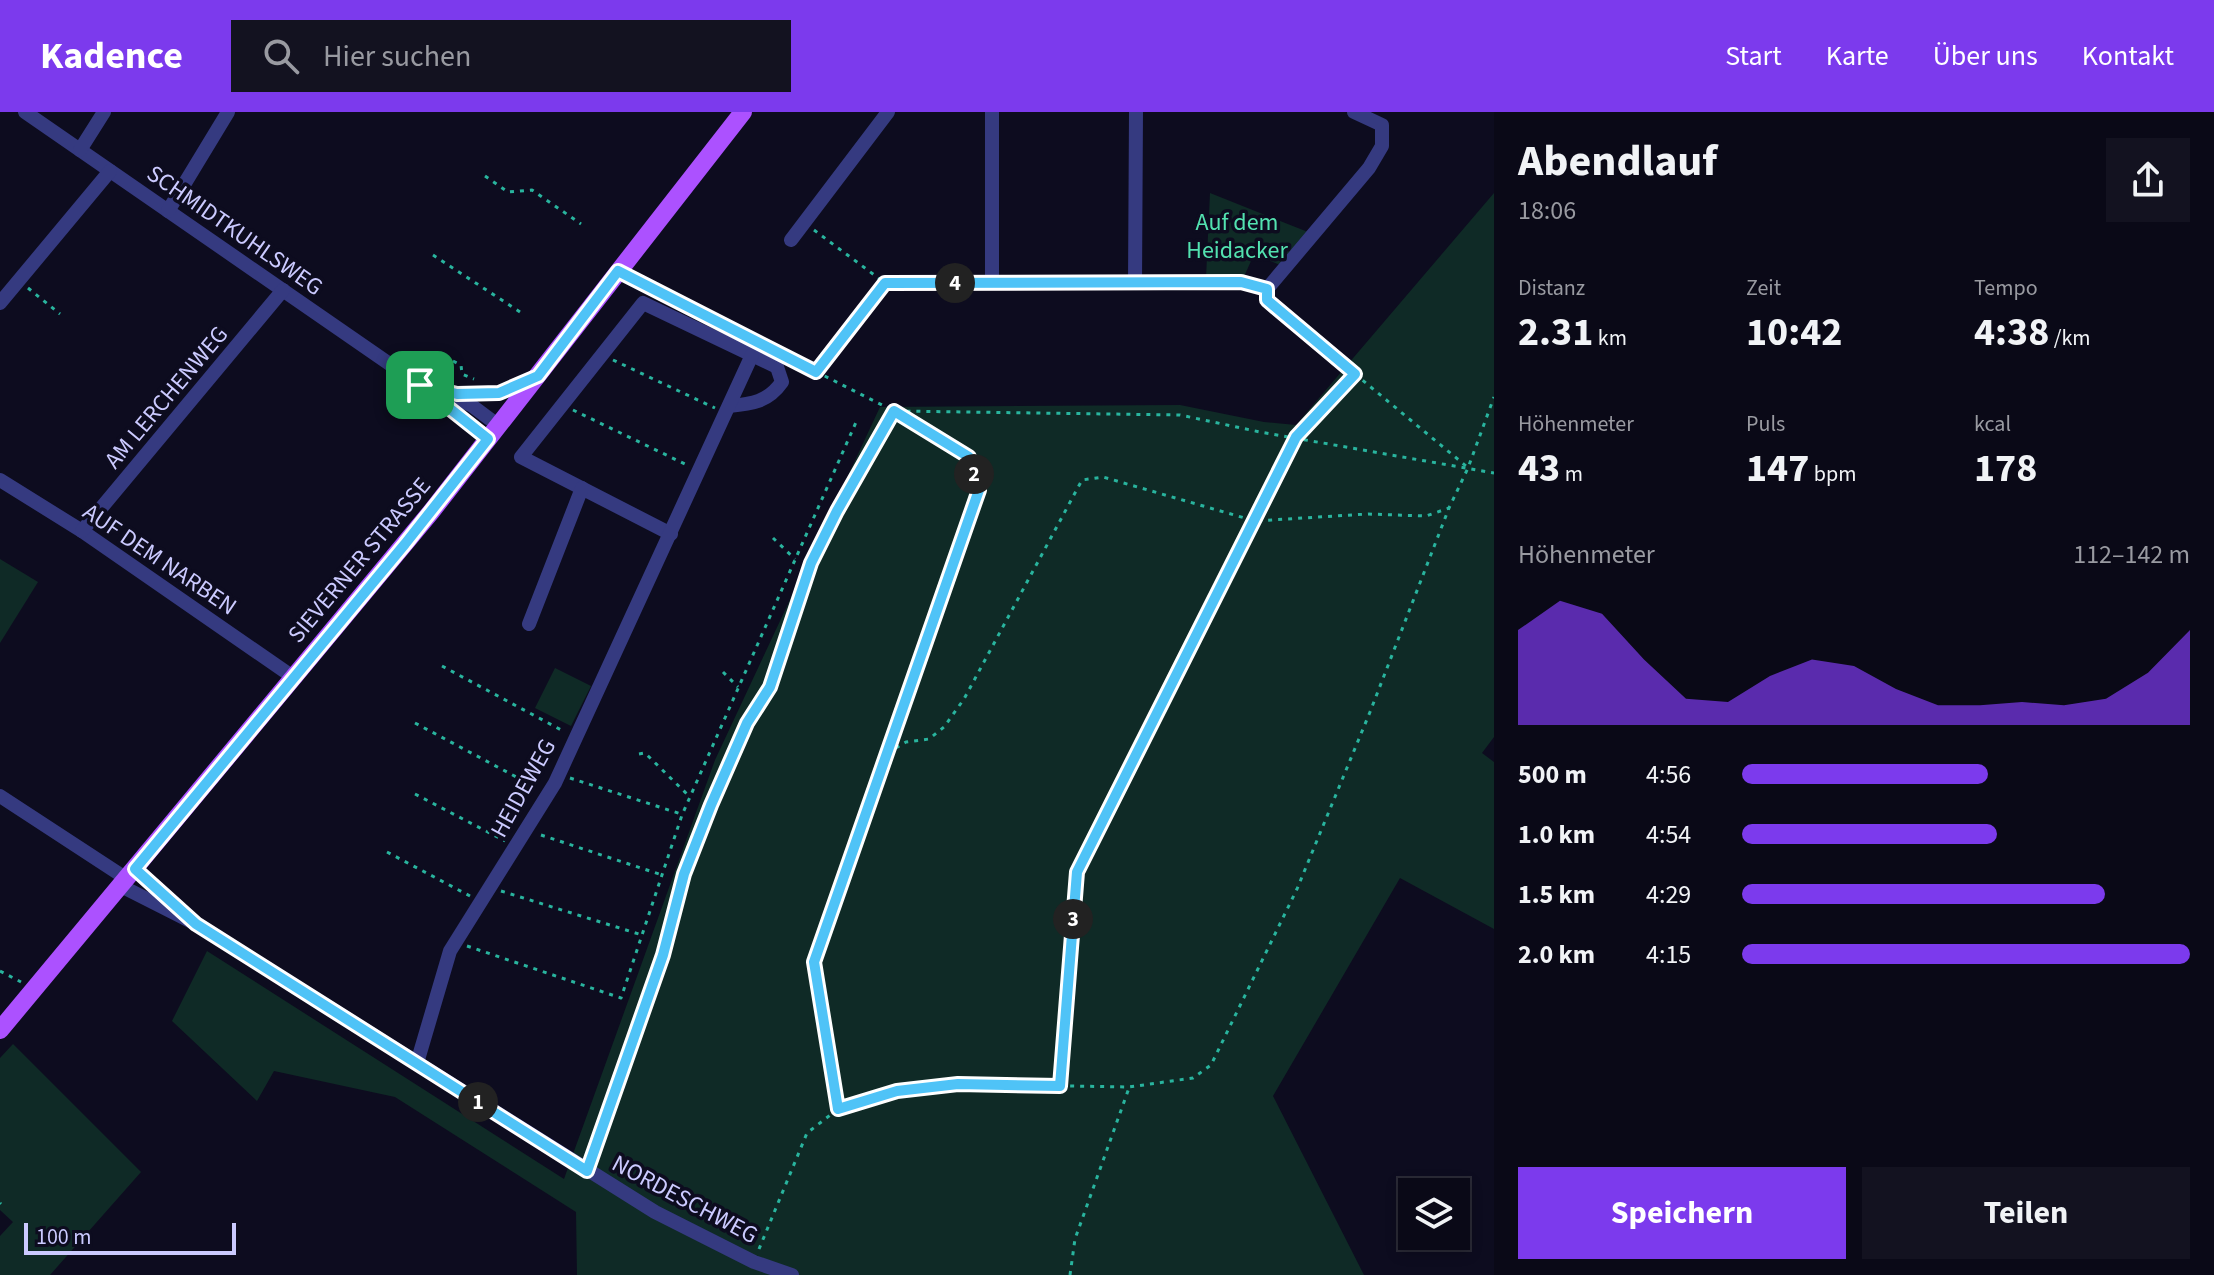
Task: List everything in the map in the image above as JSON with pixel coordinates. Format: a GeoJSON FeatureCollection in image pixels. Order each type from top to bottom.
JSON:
{"type":"FeatureCollection","features":[{"type":"Feature","properties":{"kind":"main road","name":"SIEVERNER STRASSE"},"geometry":{"type":"LineString","coordinates":[[0,1030],[431,512],[743,112]]}},
{"type":"Feature","properties":{"kind":"street","name":"SCHMIDTKUHLSWEG"},"geometry":{"type":"LineString","coordinates":[[25,112],[420,385],[493,432]]}},
{"type":"Feature","properties":{"kind":"street"},"geometry":{"type":"LineString","coordinates":[[80,150],[104,112]]}},
{"type":"Feature","properties":{"kind":"street"},"geometry":{"type":"LineString","coordinates":[[168,211],[228,112]]}},
{"type":"Feature","properties":{"kind":"street"},"geometry":{"type":"LineString","coordinates":[[791,240],[888,112]]}},
{"type":"Feature","properties":{"kind":"street"},"geometry":{"type":"LineString","coordinates":[[992,112],[992,283]]}},
{"type":"Feature","properties":{"kind":"street"},"geometry":{"type":"LineString","coordinates":[[1135,283],[1136,112]]}},
{"type":"Feature","properties":{"kind":"street"},"geometry":{"type":"LineString","coordinates":[[1267,289],[1369,168],[1382,146],[1382,125],[1354,112]]}},
{"type":"Feature","properties":{"kind":"street"},"geometry":{"type":"LineString","coordinates":[[0,303],[110,171]]}},
{"type":"Feature","properties":{"kind":"street","name":"AM LERCHENWEG"},"geometry":{"type":"LineString","coordinates":[[82,531],[283,290]]}},
{"type":"Feature","properties":{"kind":"street"},"geometry":{"type":"LineString","coordinates":[[671,534],[521,457],[643,303],[777,367],[782,382],[772,396],[727,410]]}},
{"type":"Feature","properties":{"kind":"street","name":"HEIDEWEG"},"geometry":{"type":"LineString","coordinates":[[417,1063],[450,951],[559,775],[752,355]]}},
{"type":"Feature","properties":{"kind":"street","name":"SCHMIDTKUHLSWEG"},"geometry":{"type":"LineString","coordinates":[[442,392],[499,393],[538,376]]}},
{"type":"Feature","properties":{"kind":"street","name":"SCHMIDTKUHLSWEG"},"geometry":{"type":"LineString","coordinates":[[420,385],[471,405],[493,432]]}},
{"type":"Feature","properties":{"kind":"street","name":"AUF DEM NARBEN"},"geometry":{"type":"LineString","coordinates":[[0,480],[82,531],[293,677]]}},
{"type":"Feature","properties":{"kind":"street"},"geometry":{"type":"LineString","coordinates":[[529,624],[582,488]]}},
{"type":"Feature","properties":{"kind":"street"},"geometry":{"type":"LineString","coordinates":[[0,796],[128,878]]}},
{"type":"Feature","properties":{"kind":"street","name":"NORDESCHWEG"},"geometry":{"type":"LineString","coordinates":[[128,878],[196,924],[655,1212],[754,1262],[792,1275]]}},
{"type":"Feature","properties":{"kind":"street","name":"NORDESCHWEG"},"geometry":{"type":"LineString","coordinates":[[128,878],[196,924]]}},
{"type":"Feature","properties":{"kind":"path"},"geometry":{"type":"LineString","coordinates":[[485,176],[508,192],[532,190],[581,224]]}},
{"type":"Feature","properties":{"kind":"path"},"geometry":{"type":"LineString","coordinates":[[804,222],[885,283],[1241,282],[1267,289],[1267,300],[1468,468]]}},
{"type":"Feature","properties":{"kind":"path"},"geometry":{"type":"LineString","coordinates":[[433,255],[523,314]]}},
{"type":"Feature","properties":{"kind":"path"},"geometry":{"type":"LineString","coordinates":[[618,271],[717,321]]}},
{"type":"Feature","properties":{"kind":"path"},"geometry":{"type":"LineString","coordinates":[[19,280],[60,314]]}},
{"type":"Feature","properties":{"kind":"path"},"geometry":{"type":"LineString","coordinates":[[816,372],[885,283]]}},
{"type":"Feature","properties":{"kind":"path"},"geometry":{"type":"LineString","coordinates":[[602,355],[727,410]]}},
{"type":"Feature","properties":{"kind":"path"},"geometry":{"type":"LineString","coordinates":[[788,358],[894,411],[969,457],[979,490],[814,962],[838,1109]]}},
{"type":"Feature","properties":{"kind":"path"},"geometry":{"type":"LineString","coordinates":[[453,361],[461,365],[462,374],[483,382],[489,394]]}},
{"type":"Feature","properties":{"kind":"path"},"geometry":{"type":"LineString","coordinates":[[1060,1086],[1077,872],[1296,437],[1355,374]]}},
{"type":"Feature","properties":{"kind":"path"},"geometry":{"type":"LineString","coordinates":[[754,1262],[807,1133],[838,1109],[897,1091],[958,1084],[1129,1087],[1193,1078],[1211,1065],[1297,889],[1494,397]]}},
{"type":"Feature","properties":{"kind":"path"},"geometry":{"type":"LineString","coordinates":[[562,406],[699,471]]}},
{"type":"Feature","properties":{"kind":"path"},"geometry":{"type":"LineString","coordinates":[[894,411],[1180,415],[1494,473]]}},
{"type":"Feature","properties":{"kind":"path"},"geometry":{"type":"LineString","coordinates":[[587,1171],[663,955],[684,874],[711,805],[747,723],[770,687],[811,563],[894,411]]}},
{"type":"Feature","properties":{"kind":"path"},"geometry":{"type":"LineString","coordinates":[[456,942],[621,998],[682,815],[857,420]]}},
{"type":"Feature","properties":{"kind":"path"},"geometry":{"type":"LineString","coordinates":[[889,752],[906,742],[929,739],[944,727],[964,699],[1082,480],[1103,477],[1255,521],[1368,514],[1426,516],[1449,508]]}},
{"type":"Feature","properties":{"kind":"path"},"geometry":{"type":"LineString","coordinates":[[773,538],[795,559]]}},
{"type":"Feature","properties":{"kind":"path"},"geometry":{"type":"LineString","coordinates":[[442,666],[576,738]]}},
{"type":"Feature","properties":{"kind":"path"},"geometry":{"type":"LineString","coordinates":[[723,672],[738,687]]}},
{"type":"Feature","properties":{"kind":"path"},"geometry":{"type":"LineString","coordinates":[[415,723],[548,794]]}},
{"type":"Feature","properties":{"kind":"path"},"geometry":{"type":"LineString","coordinates":[[639,754],[645,753],[690,797]]}},
{"type":"Feature","properties":{"kind":"path"},"geometry":{"type":"LineString","coordinates":[[559,775],[682,815]]}},
{"type":"Feature","properties":{"kind":"path"},"geometry":{"type":"LineString","coordinates":[[415,794],[515,846]]}},
{"type":"Feature","properties":{"kind":"path"},"geometry":{"type":"LineString","coordinates":[[526,830],[662,875]]}},
{"type":"Feature","properties":{"kind":"path"},"geometry":{"type":"LineString","coordinates":[[387,852],[481,902]]}},
{"type":"Feature","properties":{"kind":"path"},"geometry":{"type":"LineString","coordinates":[[490,887],[642,935]]}},
{"type":"Feature","properties":{"kind":"path"},"geometry":{"type":"LineString","coordinates":[[0,971],[15,979]]}},
{"type":"Feature","properties":{"kind":"path"},"geometry":{"type":"LineString","coordinates":[[1070,1275],[1075,1239],[1129,1087]]}},
{"type":"Feature","properties":{"kind":"green space","name":"Auf dem Heidacker"},"geometry":{"type":"Polygon","coordinates":[[[1210,193],[1308,232],[1280,265],[1261,257],[1251,261],[1243,279],[1206,278],[1210,193]]]}},
{"type":"Feature","properties":{"kind":"green space"},"geometry":{"type":"Polygon","coordinates":[[[1494,193],[1494,737],[1482,753],[1494,762],[1494,929],[1400,878],[1273,1096],[1364,1275],[577,1275],[576,1212],[395,1097],[274,1071],[257,1101],[172,1021],[207,951],[564,1179],[715,760],[880,407],[1180,405],[1264,422],[1296,425],[1494,193]]]}},
{"type":"Feature","properties":{"kind":"green space"},"geometry":{"type":"Polygon","coordinates":[[[0,559],[38,582],[0,643],[0,559]]]}},
{"type":"Feature","properties":{"kind":"green space"},"geometry":{"type":"Polygon","coordinates":[[[555,668],[591,686],[571,726],[535,708],[555,668]]]}},
{"type":"Feature","properties":{"kind":"green space"},"geometry":{"type":"Polygon","coordinates":[[[13,1044],[141,1172],[50,1275],[0,1275],[0,1236],[13,1222],[0,1210],[0,1058],[13,1044]]]}},
{"type":"Feature","properties":{"kind":"route"},"geometry":{"type":"LineString","coordinates":[[618,271],[816,372],[885,283],[1241,282],[1267,289],[1267,300],[1355,374],[1296,437],[1077,872],[1060,1086],[958,1084],[897,1091],[838,1109],[814,962],[979,490],[969,457],[894,411],[811,563],[770,687],[747,723],[711,805],[684,874],[663,955],[587,1171],[196,924],[135,869],[405,544],[488,439],[420,385],[457,394],[499,393],[538,376],[618,271]]}}]}
